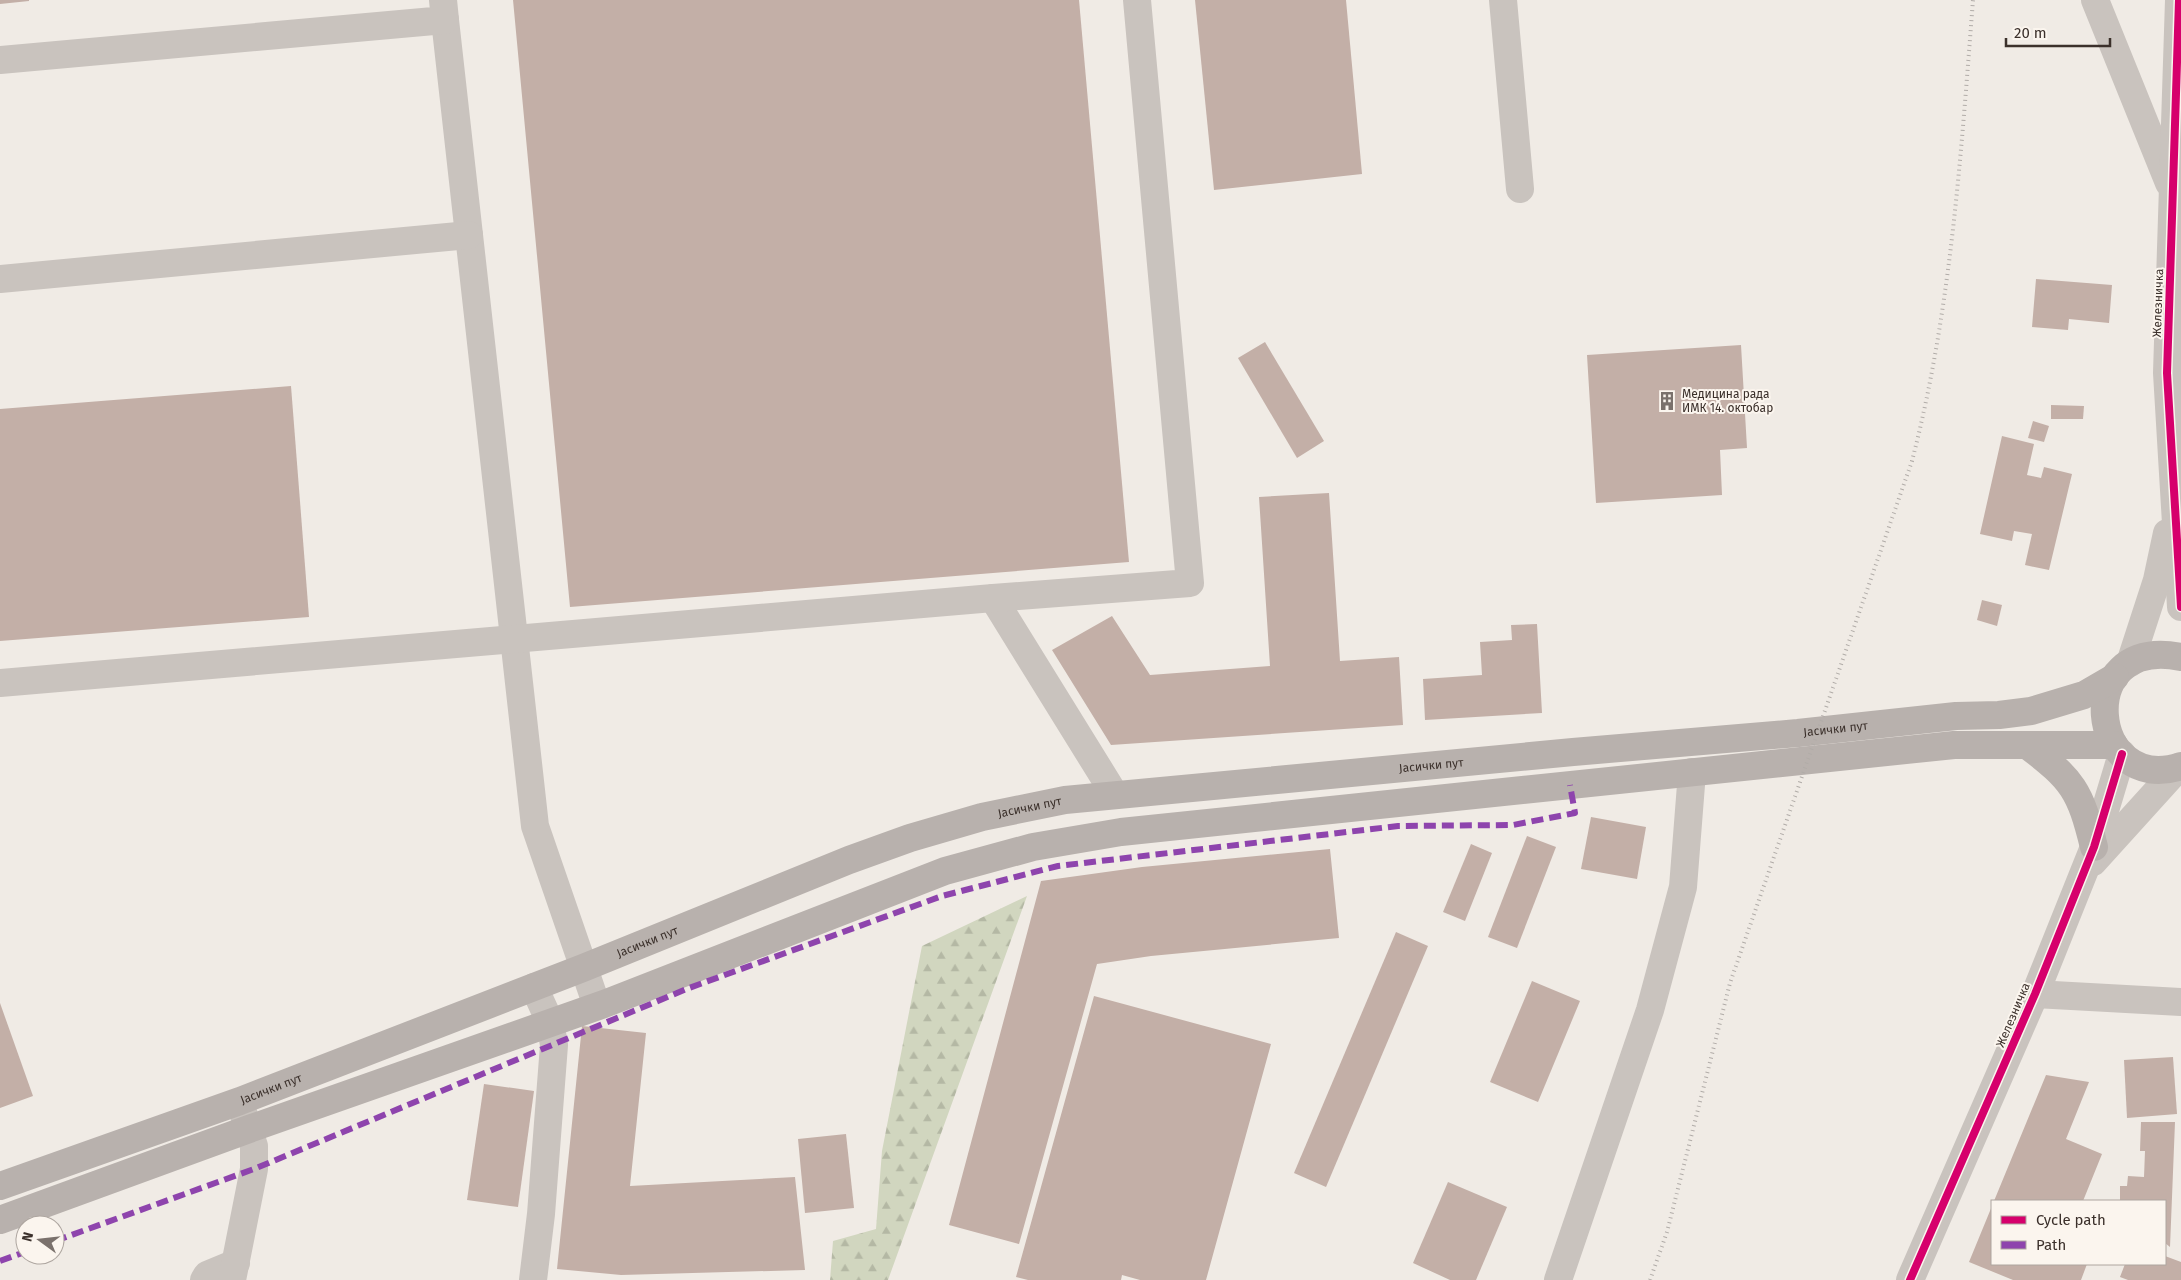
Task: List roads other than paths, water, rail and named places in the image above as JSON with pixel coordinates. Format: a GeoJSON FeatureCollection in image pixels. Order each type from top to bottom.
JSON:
{"type":"FeatureCollection","features":[{"type":"Feature","properties":{"kind":"main road","name":"Јасички пут"},"geometry":{"type":"LineString","coordinates":[[0,1186],[240,1101],[583,968],[849,860],[910,838],[1000,813],[1066,800],[1115,795],[1794,733],[1956,716],[1999,715],[2031,711],[2060,704],[2084,695],[2147,655],[2164,653],[2181,656]]}},
{"type":"Feature","properties":{"kind":"main road"},"geometry":{"type":"LineString","coordinates":[[2122,670],[2108,690],[2104,704],[2107,732],[2118,749],[2134,763],[2149,769],[2164,770],[2180,767]]}},
{"type":"Feature","properties":{"kind":"main road"},"geometry":{"type":"LineString","coordinates":[[0,1220],[249,1129],[597,1006],[945,872],[1033,847],[1121,832],[1954,746],[2026,744],[2118,749]]}},
{"type":"Feature","properties":{"kind":"main road"},"geometry":{"type":"LineString","coordinates":[[2026,744],[2061,772],[2075,789],[2085,810],[2094,847]]}},
{"type":"Feature","properties":{"kind":"street"},"geometry":{"type":"LineString","coordinates":[[0,683],[514,638],[1190,583],[1138,0]]}},
{"type":"Feature","properties":{"kind":"street"},"geometry":{"type":"LineString","coordinates":[[1503,0],[1520,189]]}},
{"type":"Feature","properties":{"kind":"street"},"geometry":{"type":"LineString","coordinates":[[2095,0],[2173,194]]}},
{"type":"Feature","properties":{"kind":"street","name":"Железничка"},"geometry":{"type":"LineString","coordinates":[[2179,0],[2167,373],[2181,607]]}},
{"type":"Feature","properties":{"kind":"street"},"geometry":{"type":"LineString","coordinates":[[0,60],[444,10],[535,826],[597,1006]]}},
{"type":"Feature","properties":{"kind":"street"},"geometry":{"type":"LineString","coordinates":[[0,279],[469,235]]}},
{"type":"Feature","properties":{"kind":"street","name":"Железничка"},"geometry":{"type":"LineString","coordinates":[[2122,670],[2157,580],[2174,500]]}},
{"type":"Feature","properties":{"kind":"street"},"geometry":{"type":"LineString","coordinates":[[993,598],[1115,795]]}},
{"type":"Feature","properties":{"kind":"street","name":"Железничка"},"geometry":{"type":"LineString","coordinates":[[1910,1280],[2034,994],[2094,847],[2118,749]]}},
{"type":"Feature","properties":{"kind":"street","name":"Железничка"},"geometry":{"type":"LineString","coordinates":[[2084,872],[2180,767]]}},
{"type":"Feature","properties":{"kind":"street"},"geometry":{"type":"LineString","coordinates":[[1558,1280],[1650,1010],[1683,887],[1692,772]]}},
{"type":"Feature","properties":{"kind":"street"},"geometry":{"type":"LineString","coordinates":[[532,1280],[541,1214],[554,1044],[550,1022],[534,987]]}},
{"type":"Feature","properties":{"kind":"street"},"geometry":{"type":"LineString","coordinates":[[2034,994],[2181,1002]]}},
{"type":"Feature","properties":{"kind":"street"},"geometry":{"type":"LineString","coordinates":[[204,1280],[207,1275],[234,1272],[254,1169],[254,1146],[240,1101]]}},
{"type":"Feature","properties":{"kind":"railway"},"geometry":{"type":"LineString","coordinates":[[1650,1280],[1667,1232],[1730,983],[1912,461],[1936,347],[1953,232],[1973,0]]}},
{"type":"Feature","properties":{"kind":"place","name":"Медицина рада ИМК 14. октобар"},"geometry":{"type":"Point","coordinates":[1667,401]}}]}
